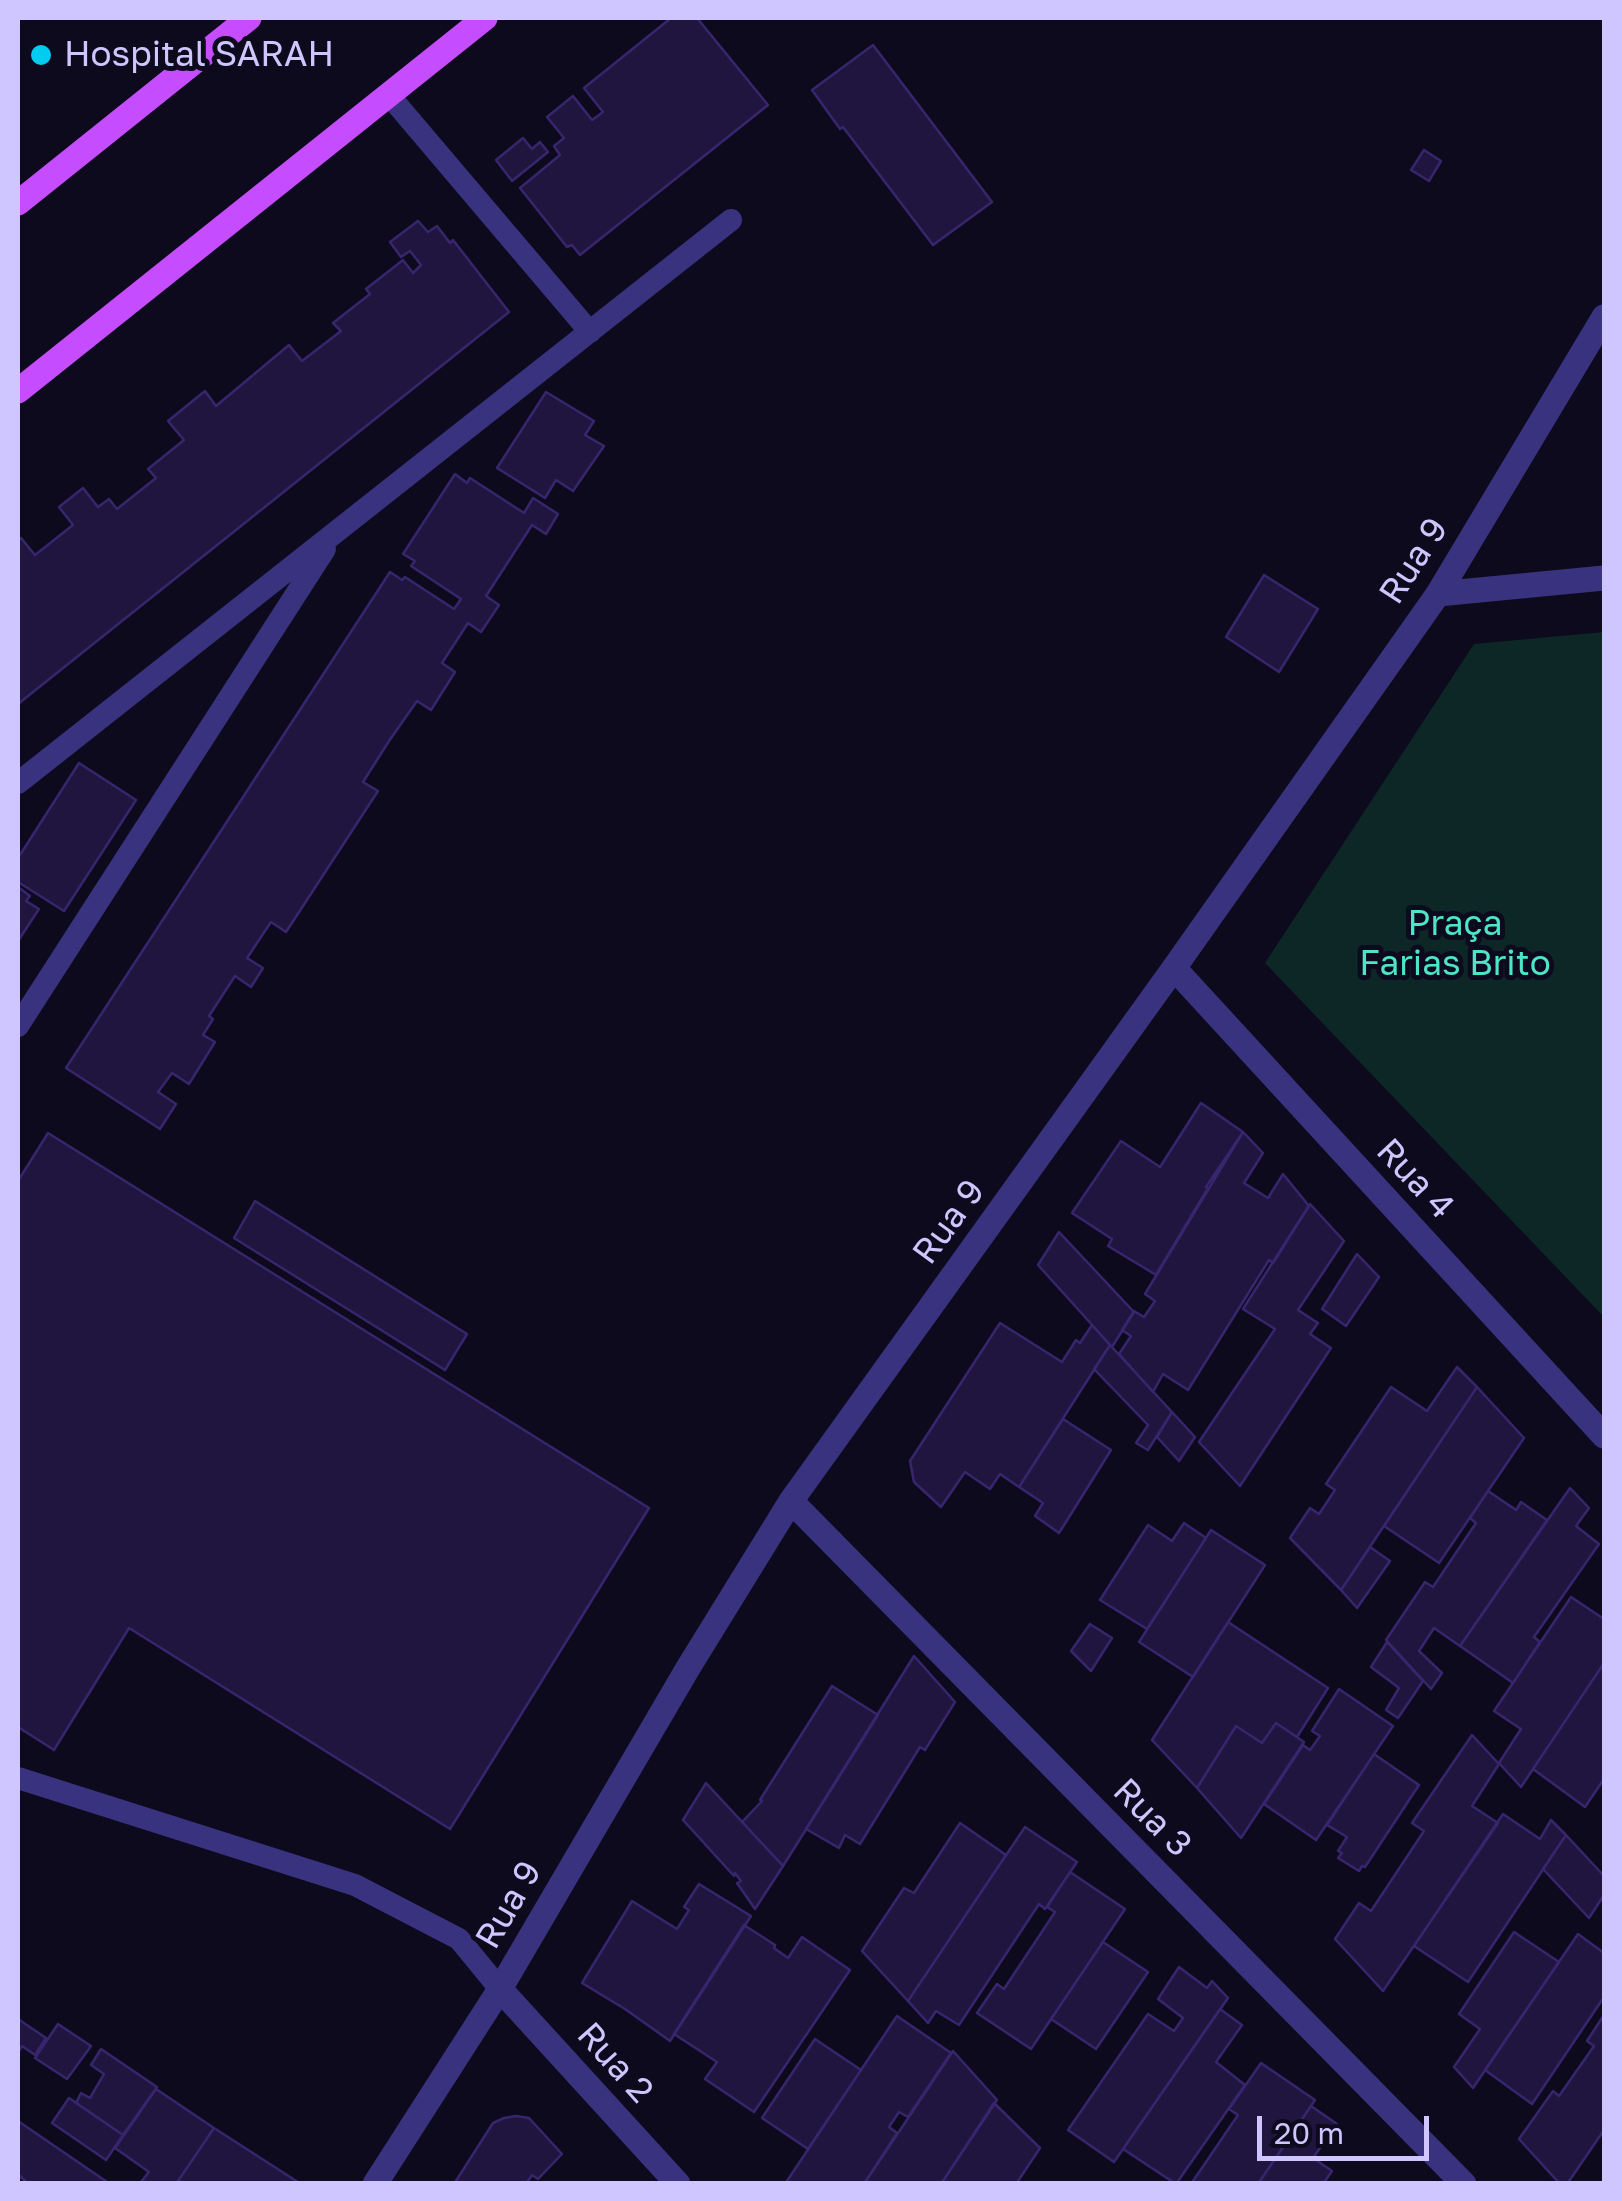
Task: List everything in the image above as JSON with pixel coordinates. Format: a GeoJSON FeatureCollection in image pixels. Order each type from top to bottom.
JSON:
{"type":"FeatureCollection","features":[{"type":"Feature","properties":{"kind":"main road"},"geometry":{"type":"LineString","coordinates":[[18,203],[249,18]]}},
{"type":"Feature","properties":{"kind":"main road"},"geometry":{"type":"LineString","coordinates":[[18,391],[485,18]]}},
{"type":"Feature","properties":{"kind":"street","name":"Rua 9"},"geometry":{"type":"LineString","coordinates":[[375,2184],[500,1989],[688,1668],[791,1502],[1438,594],[1604,317]]}},
{"type":"Feature","properties":{"kind":"street"},"geometry":{"type":"LineString","coordinates":[[1438,594],[1604,578]]}},
{"type":"Feature","properties":{"kind":"street","name":"Rua 4"},"geometry":{"type":"LineString","coordinates":[[1174,968],[1604,1436]]}},
{"type":"Feature","properties":{"kind":"street","name":"Rua 3"},"geometry":{"type":"LineString","coordinates":[[791,1502],[1464,2184]]}},
{"type":"Feature","properties":{"kind":"street","name":"Rua 2"},"geometry":{"type":"LineString","coordinates":[[500,1989],[678,2184]]}},
{"type":"Feature","properties":{"kind":"lane"},"geometry":{"type":"LineString","coordinates":[[388,94],[590,332]]}},
{"type":"Feature","properties":{"kind":"lane"},"geometry":{"type":"LineString","coordinates":[[18,783],[731,220]]}},
{"type":"Feature","properties":{"kind":"lane"},"geometry":{"type":"LineString","coordinates":[[18,1026],[334,534]]}},
{"type":"Feature","properties":{"kind":"lane"},"geometry":{"type":"LineString","coordinates":[[18,1778],[354,1884],[459,1938],[500,1989]]}},
{"type":"Feature","properties":{"kind":"green space","name":"Praça Farias Brito"},"geometry":{"type":"Polygon","coordinates":[[[1604,632],[1604,1317],[1265,963],[1474,644],[1604,632]]]}},
{"type":"Feature","properties":{"kind":"building"},"geometry":{"type":"Polygon","coordinates":[[[671,18],[697,18],[768,105],[580,255],[572,245],[567,247],[520,188],[560,155],[554,146],[564,138],[547,117],[573,96],[592,120],[603,112],[584,88],[671,18]]]}},
{"type":"Feature","properties":{"kind":"building"},"geometry":{"type":"Polygon","coordinates":[[[873,45],[992,202],[933,245],[812,90],[873,45]]]}},
{"type":"Feature","properties":{"kind":"building"},"geometry":{"type":"Polygon","coordinates":[[[523,138],[532,149],[540,142],[548,152],[512,181],[496,160],[523,138]]]}},
{"type":"Feature","properties":{"kind":"building"},"geometry":{"type":"Polygon","coordinates":[[[1424,150],[1441,161],[1429,181],[1411,170],[1424,150]]]}},
{"type":"Feature","properties":{"kind":"building"},"geometry":{"type":"Polygon","coordinates":[[[418,221],[428,232],[437,226],[450,243],[453,240],[509,312],[18,704],[18,541],[21,538],[35,555],[73,525],[59,507],[83,488],[98,507],[109,499],[117,509],[156,478],[148,469],[184,440],[168,421],[205,391],[216,406],[289,345],[302,361],[341,331],[333,323],[370,294],[366,289],[403,260],[413,273],[421,265],[410,251],[401,257],[390,242],[418,221]]]}},
{"type":"Feature","properties":{"kind":"building"},"geometry":{"type":"Polygon","coordinates":[[[546,392],[594,421],[585,435],[604,446],[573,491],[556,480],[545,498],[497,468],[546,392]]]}},
{"type":"Feature","properties":{"kind":"building"},"geometry":{"type":"Polygon","coordinates":[[[455,474],[467,483],[470,478],[524,513],[533,498],[558,514],[546,534],[532,525],[486,596],[499,605],[481,632],[468,623],[442,663],[455,672],[431,710],[417,701],[389,741],[363,782],[378,791],[286,932],[271,922],[247,958],[263,968],[251,987],[235,976],[209,1016],[213,1019],[203,1035],[215,1042],[189,1084],[172,1073],[158,1092],[176,1104],[160,1129],[66,1068],[390,572],[402,580],[405,577],[454,609],[461,599],[411,566],[415,561],[403,554],[455,474]]]}},
{"type":"Feature","properties":{"kind":"building"},"geometry":{"type":"Polygon","coordinates":[[[1264,575],[1318,609],[1279,672],[1226,637],[1264,575]]]}},
{"type":"Feature","properties":{"kind":"building"},"geometry":{"type":"Polygon","coordinates":[[[79,763],[136,800],[64,911],[18,882],[18,858],[79,763]]]}},
{"type":"Feature","properties":{"kind":"building"},"geometry":{"type":"Polygon","coordinates":[[[18,887],[30,896],[26,901],[39,909],[18,941],[18,887]]]}},
{"type":"Feature","properties":{"kind":"building"},"geometry":{"type":"Polygon","coordinates":[[[1201,1103],[1243,1132],[1206,1187],[1156,1275],[1108,1246],[1112,1239],[1072,1213],[1121,1141],[1160,1167],[1201,1103]]]}},
{"type":"Feature","properties":{"kind":"building"},"geometry":{"type":"Polygon","coordinates":[[[1243,1132],[1263,1153],[1244,1183],[1268,1198],[1283,1174],[1309,1206],[1273,1263],[1269,1260],[1188,1390],[1163,1374],[1153,1392],[1119,1354],[1131,1336],[1122,1330],[1134,1311],[1144,1317],[1155,1301],[1145,1294],[1243,1132]]]}},
{"type":"Feature","properties":{"kind":"building"},"geometry":{"type":"Polygon","coordinates":[[[48,1133],[649,1508],[450,1829],[129,1628],[54,1750],[18,1727],[18,1181],[48,1133]]]}},
{"type":"Feature","properties":{"kind":"building"},"geometry":{"type":"Polygon","coordinates":[[[255,1201],[467,1334],[445,1370],[234,1238],[255,1201]]]}},
{"type":"Feature","properties":{"kind":"building"},"geometry":{"type":"Polygon","coordinates":[[[1310,1204],[1344,1241],[1298,1310],[1318,1323],[1310,1334],[1331,1348],[1240,1486],[1199,1442],[1275,1329],[1243,1309],[1310,1204]]]}},
{"type":"Feature","properties":{"kind":"building"},"geometry":{"type":"Polygon","coordinates":[[[1059,1232],[1134,1312],[1112,1347],[1038,1265],[1059,1232]]]}},
{"type":"Feature","properties":{"kind":"building"},"geometry":{"type":"Polygon","coordinates":[[[1357,1254],[1379,1277],[1346,1326],[1322,1309],[1357,1254]]]}},
{"type":"Feature","properties":{"kind":"building"},"geometry":{"type":"Polygon","coordinates":[[[1000,1323],[1062,1362],[1092,1325],[1110,1345],[1019,1487],[1000,1474],[990,1489],[965,1472],[941,1507],[914,1482],[910,1461],[1000,1323]]]}},
{"type":"Feature","properties":{"kind":"building"},"geometry":{"type":"Polygon","coordinates":[[[1110,1345],[1172,1412],[1148,1450],[1136,1443],[1148,1425],[1094,1369],[1110,1345]]]}},
{"type":"Feature","properties":{"kind":"building"},"geometry":{"type":"Polygon","coordinates":[[[1457,1367],[1477,1387],[1341,1590],[1290,1538],[1310,1508],[1319,1514],[1335,1490],[1326,1484],[1391,1387],[1427,1411],[1457,1367]]]}},
{"type":"Feature","properties":{"kind":"building"},"geometry":{"type":"Polygon","coordinates":[[[1477,1387],[1524,1438],[1439,1563],[1384,1526],[1477,1387]]]}},
{"type":"Feature","properties":{"kind":"building"},"geometry":{"type":"Polygon","coordinates":[[[1172,1412],[1195,1437],[1179,1461],[1157,1437],[1172,1412]]]}},
{"type":"Feature","properties":{"kind":"building"},"geometry":{"type":"Polygon","coordinates":[[[1063,1419],[1111,1450],[1059,1533],[1035,1516],[1043,1503],[1019,1487],[1063,1419]]]}},
{"type":"Feature","properties":{"kind":"building"},"geometry":{"type":"Polygon","coordinates":[[[1570,1488],[1589,1508],[1576,1526],[1599,1544],[1534,1637],[1540,1642],[1513,1683],[1460,1646],[1570,1488]]]}},
{"type":"Feature","properties":{"kind":"building"},"geometry":{"type":"Polygon","coordinates":[[[1488,1491],[1516,1510],[1521,1502],[1547,1520],[1460,1646],[1434,1628],[1419,1651],[1442,1673],[1431,1689],[1386,1640],[1425,1582],[1433,1587],[1476,1523],[1470,1518],[1488,1491]]]}},
{"type":"Feature","properties":{"kind":"building"},"geometry":{"type":"Polygon","coordinates":[[[1184,1523],[1206,1538],[1147,1629],[1100,1600],[1148,1525],[1172,1541],[1184,1523]]]}},
{"type":"Feature","properties":{"kind":"building"},"geometry":{"type":"Polygon","coordinates":[[[1211,1530],[1265,1565],[1193,1677],[1139,1642],[1211,1530]]]}},
{"type":"Feature","properties":{"kind":"building"},"geometry":{"type":"Polygon","coordinates":[[[1370,1547],[1390,1561],[1357,1608],[1341,1590],[1370,1547]]]}},
{"type":"Feature","properties":{"kind":"building"},"geometry":{"type":"Polygon","coordinates":[[[1571,1597],[1604,1619],[1604,1663],[1521,1787],[1499,1763],[1521,1729],[1494,1711],[1571,1597]]]}},
{"type":"Feature","properties":{"kind":"building"},"geometry":{"type":"Polygon","coordinates":[[[1228,1622],[1328,1688],[1297,1737],[1276,1723],[1262,1743],[1236,1726],[1197,1788],[1152,1740],[1228,1622]]]}},
{"type":"Feature","properties":{"kind":"building"},"geometry":{"type":"Polygon","coordinates":[[[1090,1624],[1112,1638],[1091,1671],[1071,1651],[1090,1624]]]}},
{"type":"Feature","properties":{"kind":"building"},"geometry":{"type":"Polygon","coordinates":[[[1387,1642],[1423,1681],[1398,1718],[1386,1710],[1399,1688],[1371,1667],[1387,1642]]]}},
{"type":"Feature","properties":{"kind":"building"},"geometry":{"type":"Polygon","coordinates":[[[914,1656],[955,1702],[925,1750],[920,1747],[860,1844],[845,1835],[839,1848],[806,1829],[914,1656]]]}},
{"type":"Feature","properties":{"kind":"building"},"geometry":{"type":"Polygon","coordinates":[[[1604,1663],[1604,1779],[1585,1807],[1533,1769],[1604,1663]]]}},
{"type":"Feature","properties":{"kind":"building"},"geometry":{"type":"Polygon","coordinates":[[[832,1686],[878,1715],[783,1866],[742,1822],[762,1801],[832,1686]]]}},
{"type":"Feature","properties":{"kind":"building"},"geometry":{"type":"Polygon","coordinates":[[[1339,1689],[1393,1726],[1316,1840],[1264,1804],[1303,1745],[1310,1750],[1320,1736],[1312,1731],[1339,1689]]]}},
{"type":"Feature","properties":{"kind":"building"},"geometry":{"type":"Polygon","coordinates":[[[1276,1723],[1304,1742],[1241,1838],[1197,1788],[1236,1726],[1262,1743],[1276,1723]]]}},
{"type":"Feature","properties":{"kind":"building"},"geometry":{"type":"Polygon","coordinates":[[[1472,1735],[1499,1764],[1472,1806],[1498,1823],[1383,1991],[1335,1939],[1359,1903],[1371,1911],[1424,1831],[1412,1823],[1472,1735]]]}},
{"type":"Feature","properties":{"kind":"building"},"geometry":{"type":"Polygon","coordinates":[[[1374,1754],[1419,1785],[1359,1871],[1338,1858],[1347,1837],[1327,1825],[1374,1754]]]}},
{"type":"Feature","properties":{"kind":"building"},"geometry":{"type":"Polygon","coordinates":[[[706,1783],[783,1866],[755,1909],[737,1883],[741,1881],[735,1873],[734,1876],[683,1820],[706,1783]]]}},
{"type":"Feature","properties":{"kind":"building"},"geometry":{"type":"Polygon","coordinates":[[[1503,1814],[1540,1839],[1551,1820],[1566,1835],[1468,1982],[1414,1946],[1503,1814]]]}},
{"type":"Feature","properties":{"kind":"building"},"geometry":{"type":"Polygon","coordinates":[[[960,1823],[1006,1855],[908,2001],[862,1951],[904,1888],[914,1893],[960,1823]]]}},
{"type":"Feature","properties":{"kind":"building"},"geometry":{"type":"Polygon","coordinates":[[[1025,1827],[1077,1862],[1045,1909],[1039,1904],[959,2025],[936,2011],[928,2023],[908,2001],[1025,1827]]]}},
{"type":"Feature","properties":{"kind":"building"},"geometry":{"type":"Polygon","coordinates":[[[1566,1835],[1604,1876],[1604,1895],[1589,1918],[1543,1869],[1566,1835]]]}},
{"type":"Feature","properties":{"kind":"building"},"geometry":{"type":"Polygon","coordinates":[[[1070,1872],[1125,1909],[1031,2049],[977,2013],[997,1984],[1004,1989],[1055,1912],[1047,1907],[1070,1872]]]}},
{"type":"Feature","properties":{"kind":"building"},"geometry":{"type":"Polygon","coordinates":[[[699,1884],[751,1916],[670,2041],[582,1983],[632,1901],[677,1929],[689,1910],[684,1907],[699,1884]]]}},
{"type":"Feature","properties":{"kind":"building"},"geometry":{"type":"Polygon","coordinates":[[[744,1925],[788,1958],[802,1937],[850,1970],[754,2112],[705,2079],[717,2062],[674,2034],[744,1925]]]}},
{"type":"Feature","properties":{"kind":"building"},"geometry":{"type":"Polygon","coordinates":[[[1514,1932],[1559,1962],[1473,2088],[1454,2067],[1480,2029],[1459,2014],[1514,1932]]]}},
{"type":"Feature","properties":{"kind":"building"},"geometry":{"type":"Polygon","coordinates":[[[1578,1934],[1604,1953],[1604,1997],[1532,2104],[1485,2070],[1578,1934]]]}},
{"type":"Feature","properties":{"kind":"building"},"geometry":{"type":"Polygon","coordinates":[[[1103,1942],[1148,1972],[1096,2049],[1051,2019],[1103,1942]]]}},
{"type":"Feature","properties":{"kind":"building"},"geometry":{"type":"Polygon","coordinates":[[[1179,1967],[1207,1988],[1212,1981],[1228,1998],[1114,2162],[1068,2130],[1148,2014],[1174,2031],[1183,2018],[1158,1999],[1179,1967]]]}},
{"type":"Feature","properties":{"kind":"building"},"geometry":{"type":"Polygon","coordinates":[[[1220,2009],[1242,2025],[1216,2062],[1245,2085],[1176,2184],[1123,2149],[1220,2009]]]}},
{"type":"Feature","properties":{"kind":"building"},"geometry":{"type":"Polygon","coordinates":[[[1604,2015],[1604,2130],[1567,2184],[1560,2184],[1519,2139],[1553,2091],[1559,2096],[1594,2046],[1587,2041],[1604,2015]]]}},
{"type":"Feature","properties":{"kind":"building"},"geometry":{"type":"Polygon","coordinates":[[[897,2016],[951,2053],[908,2117],[899,2112],[889,2127],[897,2133],[864,2184],[785,2184],[897,2016]]]}},
{"type":"Feature","properties":{"kind":"building"},"geometry":{"type":"Polygon","coordinates":[[[18,2019],[46,2038],[35,2055],[22,2046],[18,2053],[18,2019]]]}},
{"type":"Feature","properties":{"kind":"building"},"geometry":{"type":"Polygon","coordinates":[[[58,2024],[91,2046],[67,2079],[35,2058],[58,2024]]]}},
{"type":"Feature","properties":{"kind":"building"},"geometry":{"type":"Polygon","coordinates":[[[815,2039],[861,2070],[808,2149],[762,2118],[815,2039]]]}},
{"type":"Feature","properties":{"kind":"building"},"geometry":{"type":"Polygon","coordinates":[[[101,2049],[157,2087],[123,2135],[76,2103],[81,2093],[90,2098],[104,2074],[91,2065],[101,2049]]]}},
{"type":"Feature","properties":{"kind":"building"},"geometry":{"type":"Polygon","coordinates":[[[953,2051],[997,2100],[941,2184],[864,2184],[953,2051]]]}},
{"type":"Feature","properties":{"kind":"building"},"geometry":{"type":"Polygon","coordinates":[[[1261,2063],[1315,2100],[1258,2184],[1191,2184],[1238,2115],[1229,2109],[1261,2063]]]}},
{"type":"Feature","properties":{"kind":"building"},"geometry":{"type":"Polygon","coordinates":[[[156,2089],[214,2128],[176,2184],[143,2184],[149,2172],[115,2148],[156,2089]]]}},
{"type":"Feature","properties":{"kind":"building"},"geometry":{"type":"Polygon","coordinates":[[[69,2098],[123,2135],[106,2160],[52,2123],[69,2098]]]}},
{"type":"Feature","properties":{"kind":"building"},"geometry":{"type":"Polygon","coordinates":[[[994,2103],[1040,2148],[1016,2184],[941,2184],[994,2103]]]}},
{"type":"Feature","properties":{"kind":"building"},"geometry":{"type":"Polygon","coordinates":[[[1311,2106],[1337,2124],[1313,2158],[1332,2171],[1323,2184],[1258,2184],[1311,2106]]]}},
{"type":"Feature","properties":{"kind":"building"},"geometry":{"type":"Polygon","coordinates":[[[516,2116],[529,2118],[562,2154],[538,2179],[532,2175],[526,2184],[454,2184],[493,2123],[516,2116]]]}},
{"type":"Feature","properties":{"kind":"building"},"geometry":{"type":"Polygon","coordinates":[[[18,2121],[110,2184],[28,2184],[18,2174],[18,2121]]]}},
{"type":"Feature","properties":{"kind":"building"},"geometry":{"type":"Polygon","coordinates":[[[214,2128],[301,2184],[176,2184],[214,2128]]]}},
{"type":"Feature","properties":{"kind":"place","name":"Hospital SARAH"},"geometry":{"type":"Point","coordinates":[41,55]}}]}
